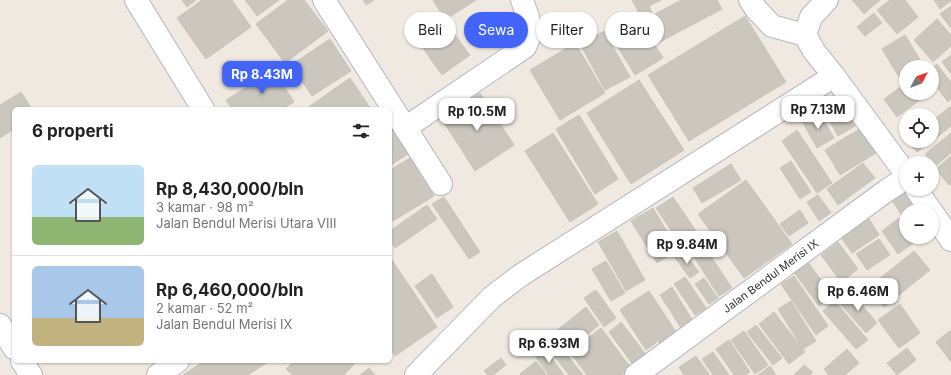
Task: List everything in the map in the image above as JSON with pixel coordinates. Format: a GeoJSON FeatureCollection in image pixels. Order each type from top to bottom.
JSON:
{"type":"FeatureCollection","features":[{"type":"Feature","properties":{"kind":"street"},"geometry":{"type":"LineString","coordinates":[[136,0],[202,107]]}},
{"type":"Feature","properties":{"kind":"street"},"geometry":{"type":"LineString","coordinates":[[324,0],[392,107]]}},
{"type":"Feature","properties":{"kind":"street"},"geometry":{"type":"LineString","coordinates":[[405,128],[525,47],[530,36],[528,17],[522,0]]}},
{"type":"Feature","properties":{"kind":"street"},"geometry":{"type":"LineString","coordinates":[[750,0],[756,9],[772,26],[805,35]]}},
{"type":"Feature","properties":{"kind":"street"},"geometry":{"type":"LineString","coordinates":[[827,0],[811,17],[805,35],[814,52],[834,76],[899,164]]}},
{"type":"Feature","properties":{"kind":"street"},"geometry":{"type":"LineString","coordinates":[[416,375],[492,297],[520,274],[834,76]]}},
{"type":"Feature","properties":{"kind":"street"},"geometry":{"type":"LineString","coordinates":[[392,107],[441,184]]}},
{"type":"Feature","properties":{"kind":"street","name":"Jalan Bendul Merisi IX"},"geometry":{"type":"LineString","coordinates":[[636,375],[873,200],[899,183]]}},
{"type":"Feature","properties":{"kind":"street"},"geometry":{"type":"LineString","coordinates":[[939,222],[951,240]]}},
{"type":"Feature","properties":{"kind":"street"},"geometry":{"type":"LineString","coordinates":[[0,325],[12,345]]}},
{"type":"Feature","properties":{"kind":"street"},"geometry":{"type":"LineString","coordinates":[[23,363],[31,375]]}},
{"type":"Feature","properties":{"kind":"street"},"geometry":{"type":"LineString","coordinates":[[158,375],[175,363]]}},
{"type":"Feature","properties":{"kind":"building"},"geometry":{"type":"Polygon","coordinates":[[[182,0],[196,0],[187,7],[182,0]]]}},
{"type":"Feature","properties":{"kind":"building"},"geometry":{"type":"Polygon","coordinates":[[[202,0],[232,0],[251,27],[206,59],[177,18],[202,0]]]}},
{"type":"Feature","properties":{"kind":"building"},"geometry":{"type":"Polygon","coordinates":[[[245,0],[279,0],[257,16],[245,0]]]}},
{"type":"Feature","properties":{"kind":"building"},"geometry":{"type":"Polygon","coordinates":[[[288,0],[304,0],[328,31],[285,63],[256,24],[288,0]]]}},
{"type":"Feature","properties":{"kind":"building"},"geometry":{"type":"Polygon","coordinates":[[[363,0],[374,0],[366,5],[363,0]]]}},
{"type":"Feature","properties":{"kind":"building"},"geometry":{"type":"Polygon","coordinates":[[[433,0],[476,0],[456,13],[440,12],[433,0]]]}},
{"type":"Feature","properties":{"kind":"building"},"geometry":{"type":"Polygon","coordinates":[[[632,0],[661,0],[649,6],[652,12],[639,12],[632,0]]]}},
{"type":"Feature","properties":{"kind":"building"},"geometry":{"type":"Polygon","coordinates":[[[681,0],[717,0],[722,9],[664,40],[664,12],[659,12],[681,0]]]}},
{"type":"Feature","properties":{"kind":"building"},"geometry":{"type":"Polygon","coordinates":[[[852,0],[880,0],[864,14],[852,0]]]}},
{"type":"Feature","properties":{"kind":"building"},"geometry":{"type":"Polygon","coordinates":[[[890,0],[905,0],[918,17],[897,34],[877,10],[890,0]]]}},
{"type":"Feature","properties":{"kind":"building"},"geometry":{"type":"Polygon","coordinates":[[[934,0],[951,0],[951,1],[940,9],[934,0]]]}},
{"type":"Feature","properties":{"kind":"building"},"geometry":{"type":"Polygon","coordinates":[[[951,6],[951,28],[940,14],[951,6]]]}},
{"type":"Feature","properties":{"kind":"building"},"geometry":{"type":"Polygon","coordinates":[[[874,13],[882,23],[865,36],[857,27],[874,13]]]}},
{"type":"Feature","properties":{"kind":"building"},"geometry":{"type":"Polygon","coordinates":[[[745,16],[786,82],[689,141],[648,75],[745,16]]]}},
{"type":"Feature","properties":{"kind":"building"},"geometry":{"type":"Polygon","coordinates":[[[937,19],[951,35],[951,46],[935,60],[931,60],[914,40],[937,19]]]}},
{"type":"Feature","properties":{"kind":"building"},"geometry":{"type":"Polygon","coordinates":[[[604,31],[605,48],[614,48],[630,77],[605,90],[582,48],[597,48],[597,35],[604,31]]]}},
{"type":"Feature","properties":{"kind":"building"},"geometry":{"type":"Polygon","coordinates":[[[905,35],[920,60],[899,60],[899,77],[882,49],[905,35]]]}},
{"type":"Feature","properties":{"kind":"building"},"geometry":{"type":"Polygon","coordinates":[[[456,36],[470,55],[442,75],[423,48],[456,48],[456,36]]]}},
{"type":"Feature","properties":{"kind":"building"},"geometry":{"type":"Polygon","coordinates":[[[330,39],[351,71],[312,96],[291,65],[330,39]]]}},
{"type":"Feature","properties":{"kind":"building"},"geometry":{"type":"Polygon","coordinates":[[[567,48],[578,48],[605,93],[560,120],[530,70],[567,48]]]}},
{"type":"Feature","properties":{"kind":"building"},"geometry":{"type":"Polygon","coordinates":[[[618,48],[657,48],[663,58],[635,75],[618,48]]]}},
{"type":"Feature","properties":{"kind":"building"},"geometry":{"type":"Polygon","coordinates":[[[951,55],[951,74],[942,62],[951,55]]]}},
{"type":"Feature","properties":{"kind":"building"},"geometry":{"type":"Polygon","coordinates":[[[939,67],[951,82],[951,99],[948,102],[939,90],[939,67]]]}},
{"type":"Feature","properties":{"kind":"building"},"geometry":{"type":"Polygon","coordinates":[[[274,70],[294,102],[285,107],[231,107],[226,100],[274,70]]]}},
{"type":"Feature","properties":{"kind":"building"},"geometry":{"type":"Polygon","coordinates":[[[350,78],[370,107],[308,107],[350,78]]]}},
{"type":"Feature","properties":{"kind":"building"},"geometry":{"type":"Polygon","coordinates":[[[639,80],[684,150],[631,184],[587,113],[639,80]]]}},
{"type":"Feature","properties":{"kind":"building"},"geometry":{"type":"Polygon","coordinates":[[[899,88],[899,100],[920,100],[909,108],[899,108],[899,116],[897,117],[884,99],[899,88]]]}},
{"type":"Feature","properties":{"kind":"building"},"geometry":{"type":"Polygon","coordinates":[[[21,92],[31,107],[12,107],[12,130],[0,138],[0,105],[21,92]]]}},
{"type":"Feature","properties":{"kind":"building"},"geometry":{"type":"Polygon","coordinates":[[[480,93],[514,145],[475,171],[441,118],[480,93]]]}},
{"type":"Feature","properties":{"kind":"building"},"geometry":{"type":"Polygon","coordinates":[[[846,95],[862,122],[838,136],[822,108],[846,95]]]}},
{"type":"Feature","properties":{"kind":"building"},"geometry":{"type":"Polygon","coordinates":[[[951,106],[951,126],[939,136],[939,115],[951,106]]]}},
{"type":"Feature","properties":{"kind":"building"},"geometry":{"type":"Polygon","coordinates":[[[819,112],[834,138],[817,148],[802,121],[819,112]]]}},
{"type":"Feature","properties":{"kind":"building"},"geometry":{"type":"Polygon","coordinates":[[[579,115],[618,179],[595,194],[556,129],[579,115]]]}},
{"type":"Feature","properties":{"kind":"building"},"geometry":{"type":"Polygon","coordinates":[[[392,122],[412,152],[400,159],[392,147],[392,122]]]}},
{"type":"Feature","properties":{"kind":"building"},"geometry":{"type":"Polygon","coordinates":[[[866,125],[881,150],[840,175],[825,150],[866,125]]]}},
{"type":"Feature","properties":{"kind":"building"},"geometry":{"type":"Polygon","coordinates":[[[797,130],[832,183],[817,193],[782,141],[797,130]]]}},
{"type":"Feature","properties":{"kind":"building"},"geometry":{"type":"Polygon","coordinates":[[[553,133],[598,204],[570,222],[525,151],[553,133]]]}},
{"type":"Feature","properties":{"kind":"building"},"geometry":{"type":"Polygon","coordinates":[[[951,133],[951,153],[939,163],[939,156],[927,156],[925,154],[932,148],[939,148],[939,143],[951,133]]]}},
{"type":"Feature","properties":{"kind":"building"},"geometry":{"type":"Polygon","coordinates":[[[392,147],[400,159],[392,165],[392,147]]]}},
{"type":"Feature","properties":{"kind":"building"},"geometry":{"type":"Polygon","coordinates":[[[913,148],[922,148],[917,152],[913,148]]]}},
{"type":"Feature","properties":{"kind":"building"},"geometry":{"type":"Polygon","coordinates":[[[951,156],[951,184],[949,185],[939,173],[939,166],[951,156]]]}},
{"type":"Feature","properties":{"kind":"building"},"geometry":{"type":"Polygon","coordinates":[[[410,158],[434,196],[393,221],[392,219],[392,169],[410,158]]]}},
{"type":"Feature","properties":{"kind":"building"},"geometry":{"type":"Polygon","coordinates":[[[791,161],[811,192],[800,199],[780,168],[791,161]]]}},
{"type":"Feature","properties":{"kind":"building"},"geometry":{"type":"Polygon","coordinates":[[[863,163],[875,178],[838,205],[827,189],[863,163]]]}},
{"type":"Feature","properties":{"kind":"building"},"geometry":{"type":"Polygon","coordinates":[[[731,164],[741,180],[702,203],[693,188],[731,164]]]}},
{"type":"Feature","properties":{"kind":"building"},"geometry":{"type":"Polygon","coordinates":[[[746,180],[792,244],[744,278],[698,214],[746,180]]]}},
{"type":"Feature","properties":{"kind":"building"},"geometry":{"type":"Polygon","coordinates":[[[899,194],[899,196],[911,196],[917,204],[899,204],[899,211],[891,199],[899,194]]]}},
{"type":"Feature","properties":{"kind":"building"},"geometry":{"type":"Polygon","coordinates":[[[818,195],[831,213],[819,221],[807,202],[818,195]]]}},
{"type":"Feature","properties":{"kind":"building"},"geometry":{"type":"Polygon","coordinates":[[[444,197],[480,252],[469,259],[432,204],[444,197]]]}},
{"type":"Feature","properties":{"kind":"building"},"geometry":{"type":"Polygon","coordinates":[[[673,197],[700,237],[683,248],[656,208],[673,197]]]}},
{"type":"Feature","properties":{"kind":"building"},"geometry":{"type":"Polygon","coordinates":[[[427,205],[437,219],[395,248],[392,244],[392,230],[427,205]]]}},
{"type":"Feature","properties":{"kind":"building"},"geometry":{"type":"Polygon","coordinates":[[[653,208],[678,250],[657,263],[631,221],[653,208]]]}},
{"type":"Feature","properties":{"kind":"building"},"geometry":{"type":"Polygon","coordinates":[[[800,210],[808,223],[789,236],[780,224],[800,210]]]}},
{"type":"Feature","properties":{"kind":"building"},"geometry":{"type":"Polygon","coordinates":[[[868,217],[879,235],[852,253],[840,236],[868,217]]]}},
{"type":"Feature","properties":{"kind":"building"},"geometry":{"type":"Polygon","coordinates":[[[899,218],[899,244],[912,244],[898,254],[882,231],[899,218]]]}},
{"type":"Feature","properties":{"kind":"building"},"geometry":{"type":"Polygon","coordinates":[[[617,231],[645,280],[626,291],[598,242],[617,231]]]}},
{"type":"Feature","properties":{"kind":"building"},"geometry":{"type":"Polygon","coordinates":[[[879,239],[890,255],[867,270],[856,254],[879,239]]]}},
{"type":"Feature","properties":{"kind":"building"},"geometry":{"type":"Polygon","coordinates":[[[838,242],[858,269],[841,282],[821,255],[838,242]]]}},
{"type":"Feature","properties":{"kind":"building"},"geometry":{"type":"Polygon","coordinates":[[[704,246],[732,288],[719,296],[692,254],[704,246]]]}},
{"type":"Feature","properties":{"kind":"building"},"geometry":{"type":"Polygon","coordinates":[[[683,251],[699,272],[690,278],[675,258],[683,251]]]}},
{"type":"Feature","properties":{"kind":"building"},"geometry":{"type":"Polygon","coordinates":[[[914,251],[930,270],[884,307],[868,288],[914,251]]]}},
{"type":"Feature","properties":{"kind":"building"},"geometry":{"type":"Polygon","coordinates":[[[392,260],[437,327],[395,356],[392,351],[392,260]]]}},
{"type":"Feature","properties":{"kind":"building"},"geometry":{"type":"Polygon","coordinates":[[[606,261],[625,293],[611,301],[592,269],[606,261]]]}},
{"type":"Feature","properties":{"kind":"building"},"geometry":{"type":"Polygon","coordinates":[[[807,261],[833,296],[819,306],[793,271],[807,261]]]}},
{"type":"Feature","properties":{"kind":"building"},"geometry":{"type":"Polygon","coordinates":[[[432,274],[453,307],[437,318],[415,286],[432,274]]]}},
{"type":"Feature","properties":{"kind":"building"},"geometry":{"type":"Polygon","coordinates":[[[794,276],[828,326],[816,335],[781,284],[794,276]]]}},
{"type":"Feature","properties":{"kind":"building"},"geometry":{"type":"Polygon","coordinates":[[[685,277],[706,308],[695,315],[674,284],[685,277]]]}},
{"type":"Feature","properties":{"kind":"building"},"geometry":{"type":"Polygon","coordinates":[[[704,278],[718,298],[709,304],[695,284],[704,278]]]}},
{"type":"Feature","properties":{"kind":"building"},"geometry":{"type":"Polygon","coordinates":[[[672,287],[693,321],[681,328],[660,295],[672,287]]]}},
{"type":"Feature","properties":{"kind":"building"},"geometry":{"type":"Polygon","coordinates":[[[596,290],[616,318],[604,327],[584,298],[596,290]]]}},
{"type":"Feature","properties":{"kind":"building"},"geometry":{"type":"Polygon","coordinates":[[[649,291],[678,335],[661,346],[632,302],[649,291]]]}},
{"type":"Feature","properties":{"kind":"building"},"geometry":{"type":"Polygon","coordinates":[[[850,291],[877,323],[866,333],[838,301],[850,291]]]}},
{"type":"Feature","properties":{"kind":"building"},"geometry":{"type":"Polygon","coordinates":[[[791,301],[816,341],[803,349],[778,309],[791,301]]]}},
{"type":"Feature","properties":{"kind":"building"},"geometry":{"type":"Polygon","coordinates":[[[835,301],[868,340],[856,349],[823,311],[835,301]]]}},
{"type":"Feature","properties":{"kind":"building"},"geometry":{"type":"Polygon","coordinates":[[[631,302],[657,342],[646,350],[620,310],[631,302]]]}},
{"type":"Feature","properties":{"kind":"building"},"geometry":{"type":"Polygon","coordinates":[[[900,304],[920,333],[899,348],[878,320],[900,304]]]}},
{"type":"Feature","properties":{"kind":"building"},"geometry":{"type":"Polygon","coordinates":[[[586,307],[599,325],[569,349],[555,332],[586,307]]]}},
{"type":"Feature","properties":{"kind":"building"},"geometry":{"type":"Polygon","coordinates":[[[774,312],[805,352],[789,364],[759,324],[774,312]]]}},
{"type":"Feature","properties":{"kind":"building"},"geometry":{"type":"Polygon","coordinates":[[[621,322],[647,356],[634,366],[609,332],[621,322]]]}},
{"type":"Feature","properties":{"kind":"building"},"geometry":{"type":"Polygon","coordinates":[[[756,325],[782,358],[773,365],[747,332],[756,325]]]}},
{"type":"Feature","properties":{"kind":"building"},"geometry":{"type":"Polygon","coordinates":[[[601,328],[631,368],[622,375],[587,375],[570,352],[601,328]]]}},
{"type":"Feature","properties":{"kind":"building"},"geometry":{"type":"Polygon","coordinates":[[[951,330],[951,362],[936,342],[951,330]]]}},
{"type":"Feature","properties":{"kind":"building"},"geometry":{"type":"Polygon","coordinates":[[[744,331],[768,365],[755,374],[731,340],[744,331]]]}},
{"type":"Feature","properties":{"kind":"building"},"geometry":{"type":"Polygon","coordinates":[[[729,340],[750,372],[746,375],[734,375],[716,349],[729,340]]]}},
{"type":"Feature","properties":{"kind":"building"},"geometry":{"type":"Polygon","coordinates":[[[557,342],[583,375],[569,375],[548,348],[557,342]]]}},
{"type":"Feature","properties":{"kind":"building"},"geometry":{"type":"Polygon","coordinates":[[[907,348],[916,360],[897,375],[887,363],[907,348]]]}},
{"type":"Feature","properties":{"kind":"building"},"geometry":{"type":"Polygon","coordinates":[[[545,349],[564,375],[549,375],[535,356],[545,349]]]}},
{"type":"Feature","properties":{"kind":"building"},"geometry":{"type":"Polygon","coordinates":[[[847,349],[859,363],[845,375],[829,375],[824,369],[847,349]]]}},
{"type":"Feature","properties":{"kind":"building"},"geometry":{"type":"Polygon","coordinates":[[[713,352],[729,375],[713,375],[702,359],[713,352]]]}},
{"type":"Feature","properties":{"kind":"building"},"geometry":{"type":"Polygon","coordinates":[[[696,356],[709,374],[684,375],[679,367],[696,356]]]}},
{"type":"Feature","properties":{"kind":"building"},"geometry":{"type":"Polygon","coordinates":[[[501,358],[506,365],[493,375],[488,375],[484,371],[501,358]]]}},
{"type":"Feature","properties":{"kind":"building"},"geometry":{"type":"Polygon","coordinates":[[[536,361],[547,375],[520,374],[536,361]]]}},
{"type":"Feature","properties":{"kind":"building"},"geometry":{"type":"Polygon","coordinates":[[[201,363],[266,363],[248,375],[183,375],[201,363]]]}},
{"type":"Feature","properties":{"kind":"building"},"geometry":{"type":"Polygon","coordinates":[[[292,363],[355,363],[344,375],[293,375],[286,369],[292,363]]]}},
{"type":"Feature","properties":{"kind":"building"},"geometry":{"type":"Polygon","coordinates":[[[804,365],[813,372],[810,375],[794,375],[804,365]]]}},
{"type":"Feature","properties":{"kind":"building"},"geometry":{"type":"Polygon","coordinates":[[[770,366],[776,375],[758,375],[770,366]]]}},
{"type":"Feature","properties":{"kind":"building"},"geometry":{"type":"Polygon","coordinates":[[[369,368],[375,375],[360,375],[369,368]]]}}]}
